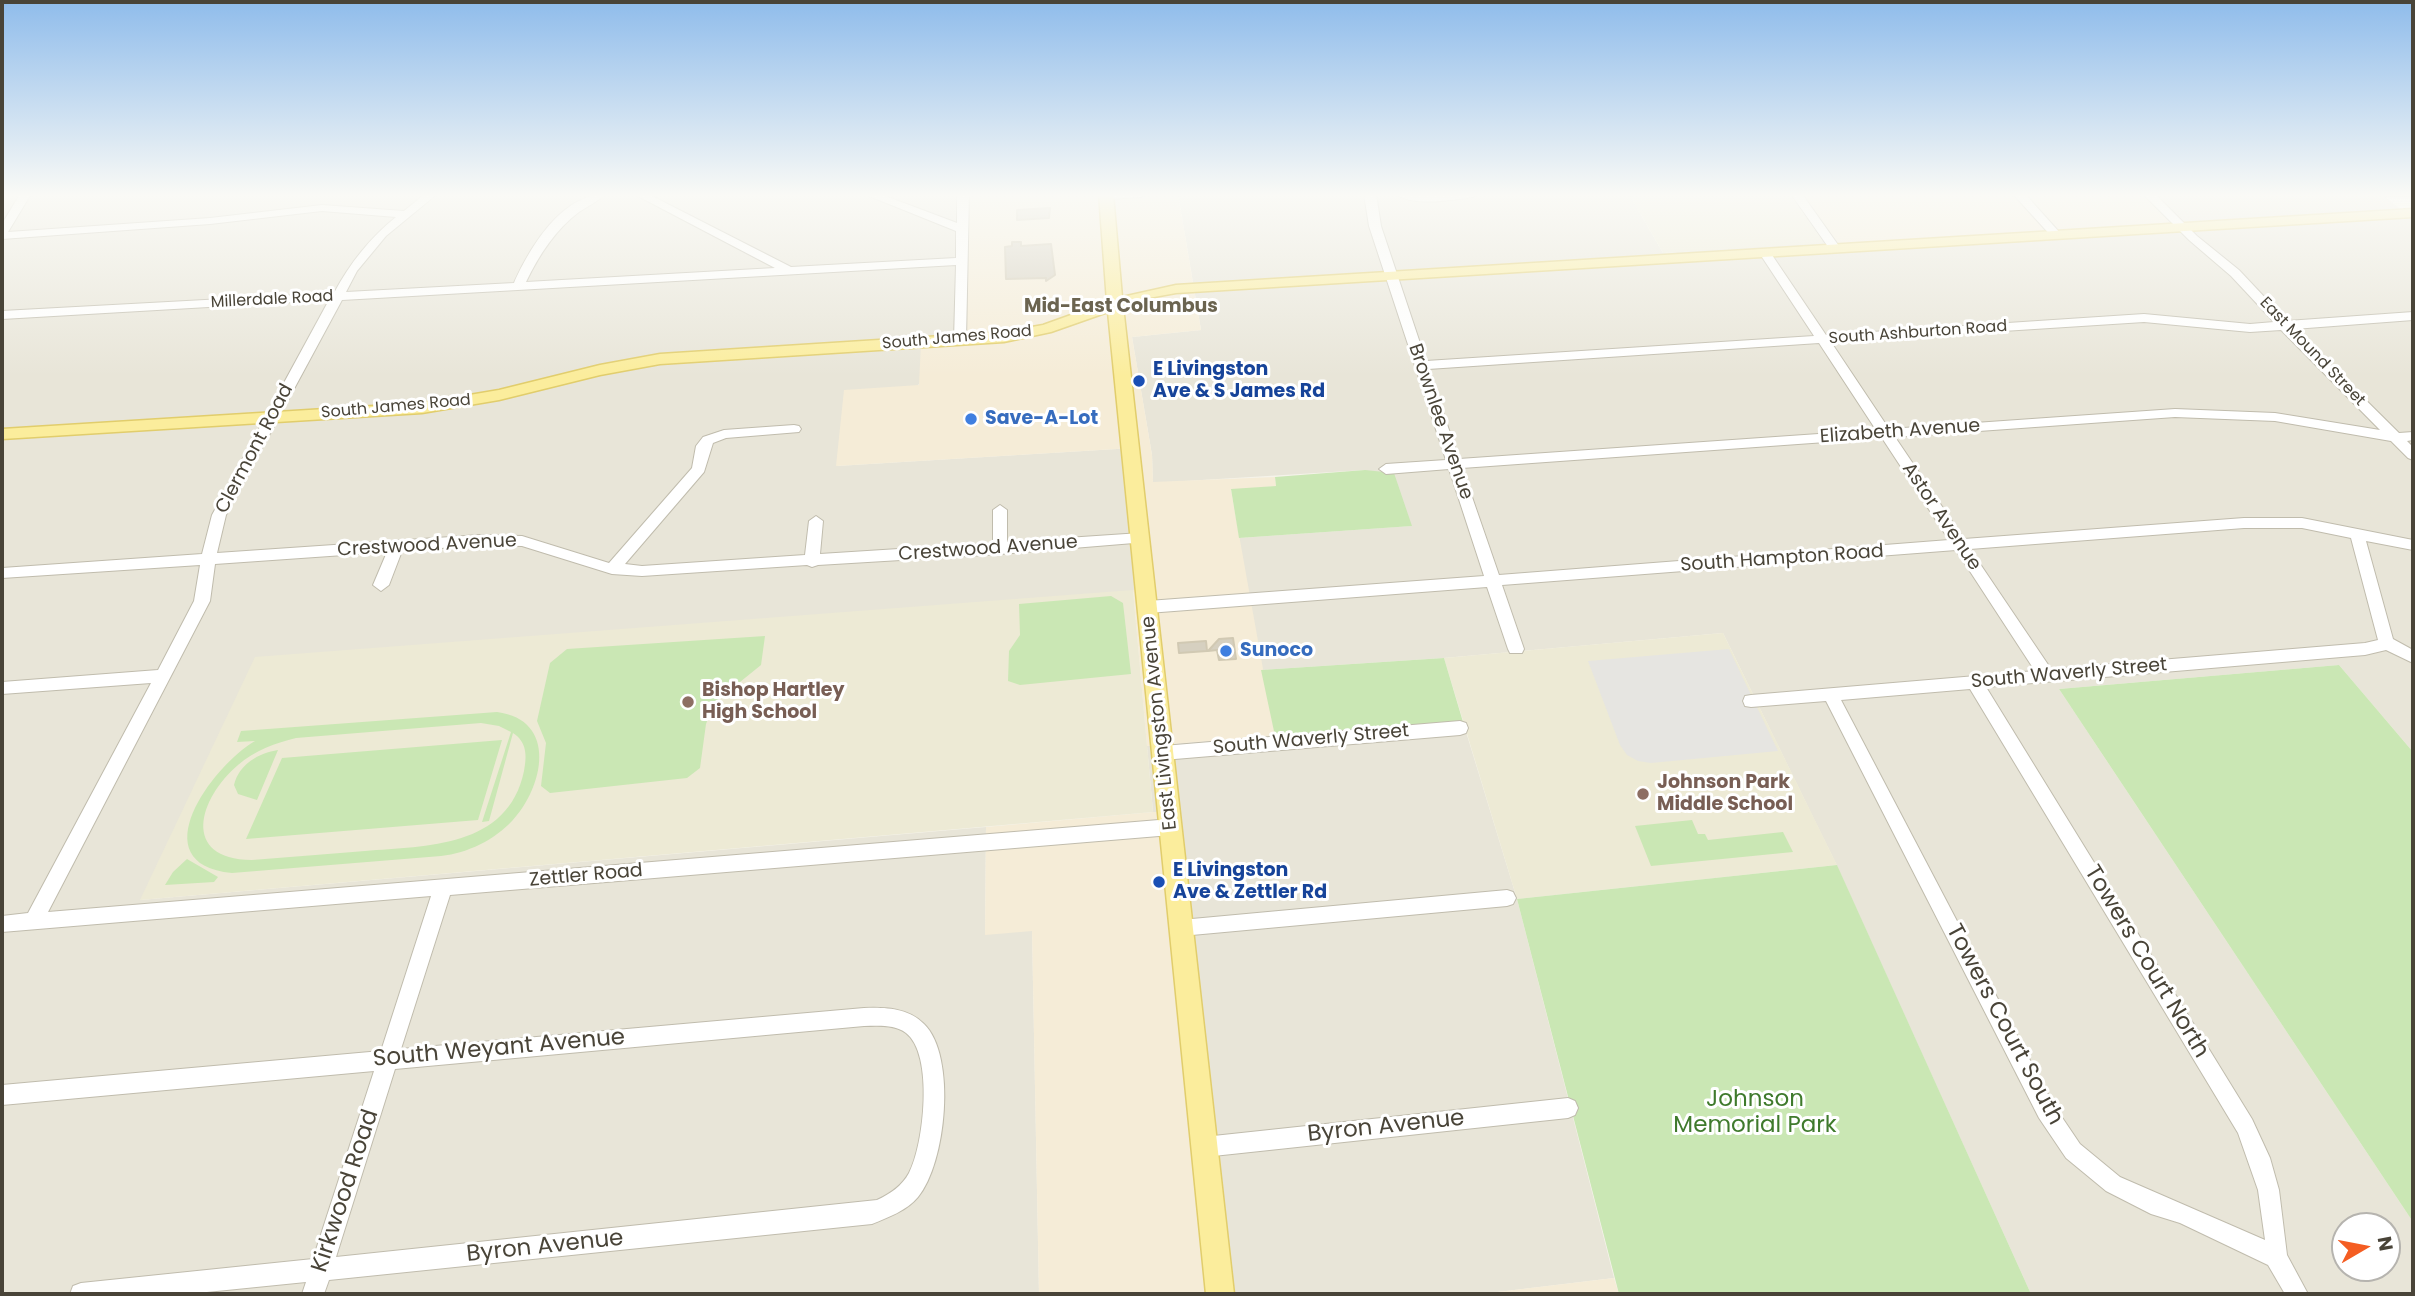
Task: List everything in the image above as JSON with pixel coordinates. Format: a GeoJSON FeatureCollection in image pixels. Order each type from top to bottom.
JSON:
{"type":"FeatureCollection","features":[{"type":"Feature","properties":{"kind":"main road","name":"East Livingston Avenue"},"geometry":{"type":"LineString","coordinates":[[1111,254],[1220,1294]]}},
{"type":"Feature","properties":{"kind":"main road","name":"South James Road"},"geometry":{"type":"LineString","coordinates":[[2,434],[422,408],[465,402],[600,370],[675,357],[1004,337],[1046,329],[1140,295],[1176,289],[1758,254]]}},
{"type":"Feature","properties":{"kind":"street","name":"Clermont Road"},"geometry":{"type":"LineString","coordinates":[[34,921],[202,601],[208,559],[219,515],[338,296],[363,254]]}},
{"type":"Feature","properties":{"kind":"street"},"geometry":{"type":"LineString","coordinates":[[518,286],[533,254]]}},
{"type":"Feature","properties":{"kind":"street"},"geometry":{"type":"LineString","coordinates":[[758,254],[790,271]]}},
{"type":"Feature","properties":{"kind":"street"},"geometry":{"type":"LineString","coordinates":[[960,340],[962,254]]}},
{"type":"Feature","properties":{"kind":"street","name":"Brownlee Avenue"},"geometry":{"type":"LineString","coordinates":[[1384,254],[1516,649]]}},
{"type":"Feature","properties":{"kind":"street","name":"Astor Avenue"},"geometry":{"type":"LineString","coordinates":[[1766,254],[2047,676]]}},
{"type":"Feature","properties":{"kind":"street","name":"East Mound Street"},"geometry":{"type":"LineString","coordinates":[[2214,254],[2235,273],[2413,455]]}},
{"type":"Feature","properties":{"kind":"street","name":"Millerdale Road"},"geometry":{"type":"LineString","coordinates":[[2,315],[962,261]]}},
{"type":"Feature","properties":{"kind":"street","name":"South Ashburton Road"},"geometry":{"type":"LineString","coordinates":[[1422,365],[2144,318],[2250,328],[2413,316]]}},
{"type":"Feature","properties":{"kind":"street","name":"Elizabeth Avenue"},"geometry":{"type":"LineString","coordinates":[[1386,469],[2202,412],[2275,417],[2398,438],[2413,436]]}},
{"type":"Feature","properties":{"kind":"street"},"geometry":{"type":"LineString","coordinates":[[612,569],[699,469],[703,446],[708,440],[724,435],[794,429]]}},
{"type":"Feature","properties":{"kind":"street"},"geometry":{"type":"LineString","coordinates":[[1000,510],[1000,549]]}},
{"type":"Feature","properties":{"kind":"street"},"geometry":{"type":"LineString","coordinates":[[812,562],[816,521]]}},
{"type":"Feature","properties":{"kind":"street","name":"South Hampton Road"},"geometry":{"type":"LineString","coordinates":[[1148,607],[2272,522],[2302,523],[2413,545]]}},
{"type":"Feature","properties":{"kind":"street"},"geometry":{"type":"LineString","coordinates":[[2357,533],[2386,642],[2413,657]]}},
{"type":"Feature","properties":{"kind":"street","name":"Crestwood Avenue"},"geometry":{"type":"LineString","coordinates":[[2,573],[480,540],[522,541],[612,569],[671,571],[1141,538]]}},
{"type":"Feature","properties":{"kind":"street"},"geometry":{"type":"LineString","coordinates":[[381,585],[397,546]]}},
{"type":"Feature","properties":{"kind":"street","name":"South Waverly Street"},"geometry":{"type":"LineString","coordinates":[[1751,701],[2365,649],[2378,647],[2386,642]]}},
{"type":"Feature","properties":{"kind":"street"},"geometry":{"type":"LineString","coordinates":[[3,689],[163,676]]}},
{"type":"Feature","properties":{"kind":"street","name":"Towers Court North"},"geometry":{"type":"LineString","coordinates":[[1975,682],[2245,1126],[2260,1156],[2271,1191],[2276,1226],[2276,1256]]}},
{"type":"Feature","properties":{"kind":"street","name":"Towers Court South"},"geometry":{"type":"LineString","coordinates":[[1830,694],[2046,1111],[2073,1151],[2113,1184],[2136,1196],[2183,1213],[2276,1256]]}},
{"type":"Feature","properties":{"kind":"street","name":"South Waverly Street"},"geometry":{"type":"LineString","coordinates":[[1163,753],[1460,727]]}},
{"type":"Feature","properties":{"kind":"street","name":"Zettler Road"},"geometry":{"type":"LineString","coordinates":[[2,924],[1171,827]]}},
{"type":"Feature","properties":{"kind":"street","name":"Kirkwood Road"},"geometry":{"type":"LineString","coordinates":[[313,1294],[443,888]]}},
{"type":"Feature","properties":{"kind":"street"},"geometry":{"type":"LineString","coordinates":[[1181,928],[1507,898]]}},
{"type":"Feature","properties":{"kind":"street","name":"South Weyant Avenue"},"geometry":{"type":"LineString","coordinates":[[2,1095],[881,1016],[899,1019],[913,1026],[925,1039],[932,1062],[931,1102]]}},
{"type":"Feature","properties":{"kind":"street","name":"Byron Avenue"},"geometry":{"type":"LineString","coordinates":[[81,1294],[872,1213],[888,1207],[902,1197],[924,1167],[929,1150],[931,1102]]}},
{"type":"Feature","properties":{"kind":"street","name":"Byron Avenue"},"geometry":{"type":"LineString","coordinates":[[1204,1147],[1568,1108]]}},
{"type":"Feature","properties":{"kind":"street"},"geometry":{"type":"LineString","coordinates":[[2276,1256],[2297,1294]]}},
{"type":"Feature","properties":{"kind":"shaded area"},"geometry":{"type":"Polygon","coordinates":[[[2,254],[964,254],[963,340],[837,466],[1133,448],[1146,588],[140,900],[986,827],[985,934],[1032,930],[1039,1294],[2,1294],[2,254]]]}},
{"type":"Feature","properties":{"kind":"shaded area"},"geometry":{"type":"Polygon","coordinates":[[[964,254],[1188,254],[1201,330],[1132,337],[1152,455],[1153,482],[1275,477],[1276,486],[1231,490],[1275,736],[1147,746],[1133,590],[1145,588],[1133,448],[836,466],[844,390],[919,385],[921,343],[963,340],[964,254]]]}},
{"type":"Feature","properties":{"kind":"shaded area"},"geometry":{"type":"Polygon","coordinates":[[[1188,254],[2413,254],[2413,752],[2339,665],[2059,689],[2413,1222],[2413,1294],[2031,1294],[1837,866],[1723,633],[1444,658],[1261,670],[1239,538],[1411,526],[1365,470],[1153,483],[1152,455],[1132,337],[1201,330],[1188,254]]]}},
{"type":"Feature","properties":{"kind":"shaded area","name":"Bishop Hartley High School"},"geometry":{"type":"Polygon","coordinates":[[[1133,590],[1153,812],[140,900],[255,657],[1133,590]]]}},
{"type":"Feature","properties":{"kind":"shaded area","name":"Johnson Park Middle School"},"geometry":{"type":"Polygon","coordinates":[[[1723,633],[1837,865],[1517,899],[1444,658],[1723,633]]]}},
{"type":"Feature","properties":{"kind":"shaded area"},"geometry":{"type":"Polygon","coordinates":[[[1729,649],[1778,751],[1651,763],[1638,761],[1627,755],[1620,745],[1588,661],[1729,649]]]}},
{"type":"Feature","properties":{"kind":"shaded area"},"geometry":{"type":"Polygon","coordinates":[[[1463,722],[1517,899],[1614,1278],[1481,1294],[1223,1294],[1170,812],[1153,812],[1147,746],[1463,722]]]}},
{"type":"Feature","properties":{"kind":"shaded area"},"geometry":{"type":"Polygon","coordinates":[[[1170,812],[1223,1294],[1039,1294],[1032,931],[985,935],[986,827],[1170,812]]]}},
{"type":"Feature","properties":{"kind":"shaded area"},"geometry":{"type":"Polygon","coordinates":[[[1614,1278],[1619,1294],[1481,1294],[1614,1278]]]}},
{"type":"Feature","properties":{"kind":"green space"},"geometry":{"type":"Polygon","coordinates":[[[1365,470],[1394,473],[1412,526],[1239,538],[1231,489],[1276,486],[1275,477],[1365,470]]]}},
{"type":"Feature","properties":{"kind":"green space"},"geometry":{"type":"Polygon","coordinates":[[[1111,596],[1123,603],[1131,674],[1020,685],[1008,681],[1009,651],[1020,635],[1019,604],[1111,596]]]}},
{"type":"Feature","properties":{"kind":"green space"},"geometry":{"type":"Polygon","coordinates":[[[765,636],[761,665],[714,703],[706,724],[700,768],[687,778],[550,793],[541,786],[546,743],[537,721],[550,663],[567,649],[765,636]]]}},
{"type":"Feature","properties":{"kind":"green space"},"geometry":{"type":"Polygon","coordinates":[[[1444,658],[1463,722],[1275,736],[1261,670],[1444,658]]]}},
{"type":"Feature","properties":{"kind":"green space"},"geometry":{"type":"Polygon","coordinates":[[[2339,665],[2413,752],[2413,1222],[2059,689],[2339,665]]]}},
{"type":"Feature","properties":{"kind":"green space"},"geometry":{"type":"Polygon","coordinates":[[[497,712],[516,718],[530,728],[537,741],[539,757],[532,791],[523,807],[497,834],[471,849],[441,856],[232,873],[205,866],[191,852],[188,834],[193,813],[205,791],[238,753],[255,741],[237,742],[241,731],[497,712]],[[481,723],[296,738],[273,745],[245,760],[224,779],[206,809],[203,824],[206,838],[214,849],[229,857],[252,860],[413,847],[461,838],[483,829],[501,815],[515,796],[524,771],[525,750],[513,733],[489,821],[482,822],[511,732],[499,726],[481,723]]]}},
{"type":"Feature","properties":{"kind":"green space"},"geometry":{"type":"Polygon","coordinates":[[[502,740],[478,820],[246,839],[282,758],[502,740]]]}},
{"type":"Feature","properties":{"kind":"green space"},"geometry":{"type":"Polygon","coordinates":[[[278,750],[257,800],[238,794],[234,785],[245,765],[257,757],[278,750]]]}},
{"type":"Feature","properties":{"kind":"green space"},"geometry":{"type":"Polygon","coordinates":[[[1692,820],[1698,834],[1705,834],[1708,840],[1783,832],[1793,852],[1651,866],[1635,826],[1692,820]]]}},
{"type":"Feature","properties":{"kind":"green space"},"geometry":{"type":"Polygon","coordinates":[[[187,859],[218,877],[214,882],[165,885],[173,872],[187,859]]]}},
{"type":"Feature","properties":{"kind":"green space","name":"Johnson Memorial Park"},"geometry":{"type":"Polygon","coordinates":[[[1837,865],[2031,1294],[1619,1294],[1517,899],[1837,865]]]}},
{"type":"Feature","properties":{"kind":"building"},"geometry":{"type":"Polygon","coordinates":[[[1005,254],[1052,254],[1055,275],[1046,281],[1046,278],[1006,279],[1005,254]]]}},
{"type":"Feature","properties":{"kind":"building","name":"Sunoco"},"geometry":{"type":"Polygon","coordinates":[[[1233,638],[1236,659],[1219,660],[1217,650],[1208,651],[1219,639],[1233,638]]]}},
{"type":"Feature","properties":{"kind":"building","name":"Sunoco"},"geometry":{"type":"Polygon","coordinates":[[[1206,641],[1207,651],[1179,653],[1178,643],[1206,641]]]}},
{"type":"Feature","properties":{"kind":"place","name":"E Livingston Ave & S James Rd"},"geometry":{"type":"Point","coordinates":[1139,381]}},
{"type":"Feature","properties":{"kind":"place","name":"Save-A-Lot"},"geometry":{"type":"Point","coordinates":[971,419]}},
{"type":"Feature","properties":{"kind":"place","name":"Sunoco"},"geometry":{"type":"Point","coordinates":[1226,651]}},
{"type":"Feature","properties":{"kind":"place","name":"Bishop Hartley High School"},"geometry":{"type":"Point","coordinates":[688,702]}},
{"type":"Feature","properties":{"kind":"place","name":"Johnson Park Middle School"},"geometry":{"type":"Point","coordinates":[1643,794]}},
{"type":"Feature","properties":{"kind":"place","name":"E Livingston Ave & Zettler Rd"},"geometry":{"type":"Point","coordinates":[1159,882]}},
{"type":"Feature","properties":{"kind":"district","name":"Mid-East Columbus"},"geometry":{"type":"Point","coordinates":[1121,307]}}]}
